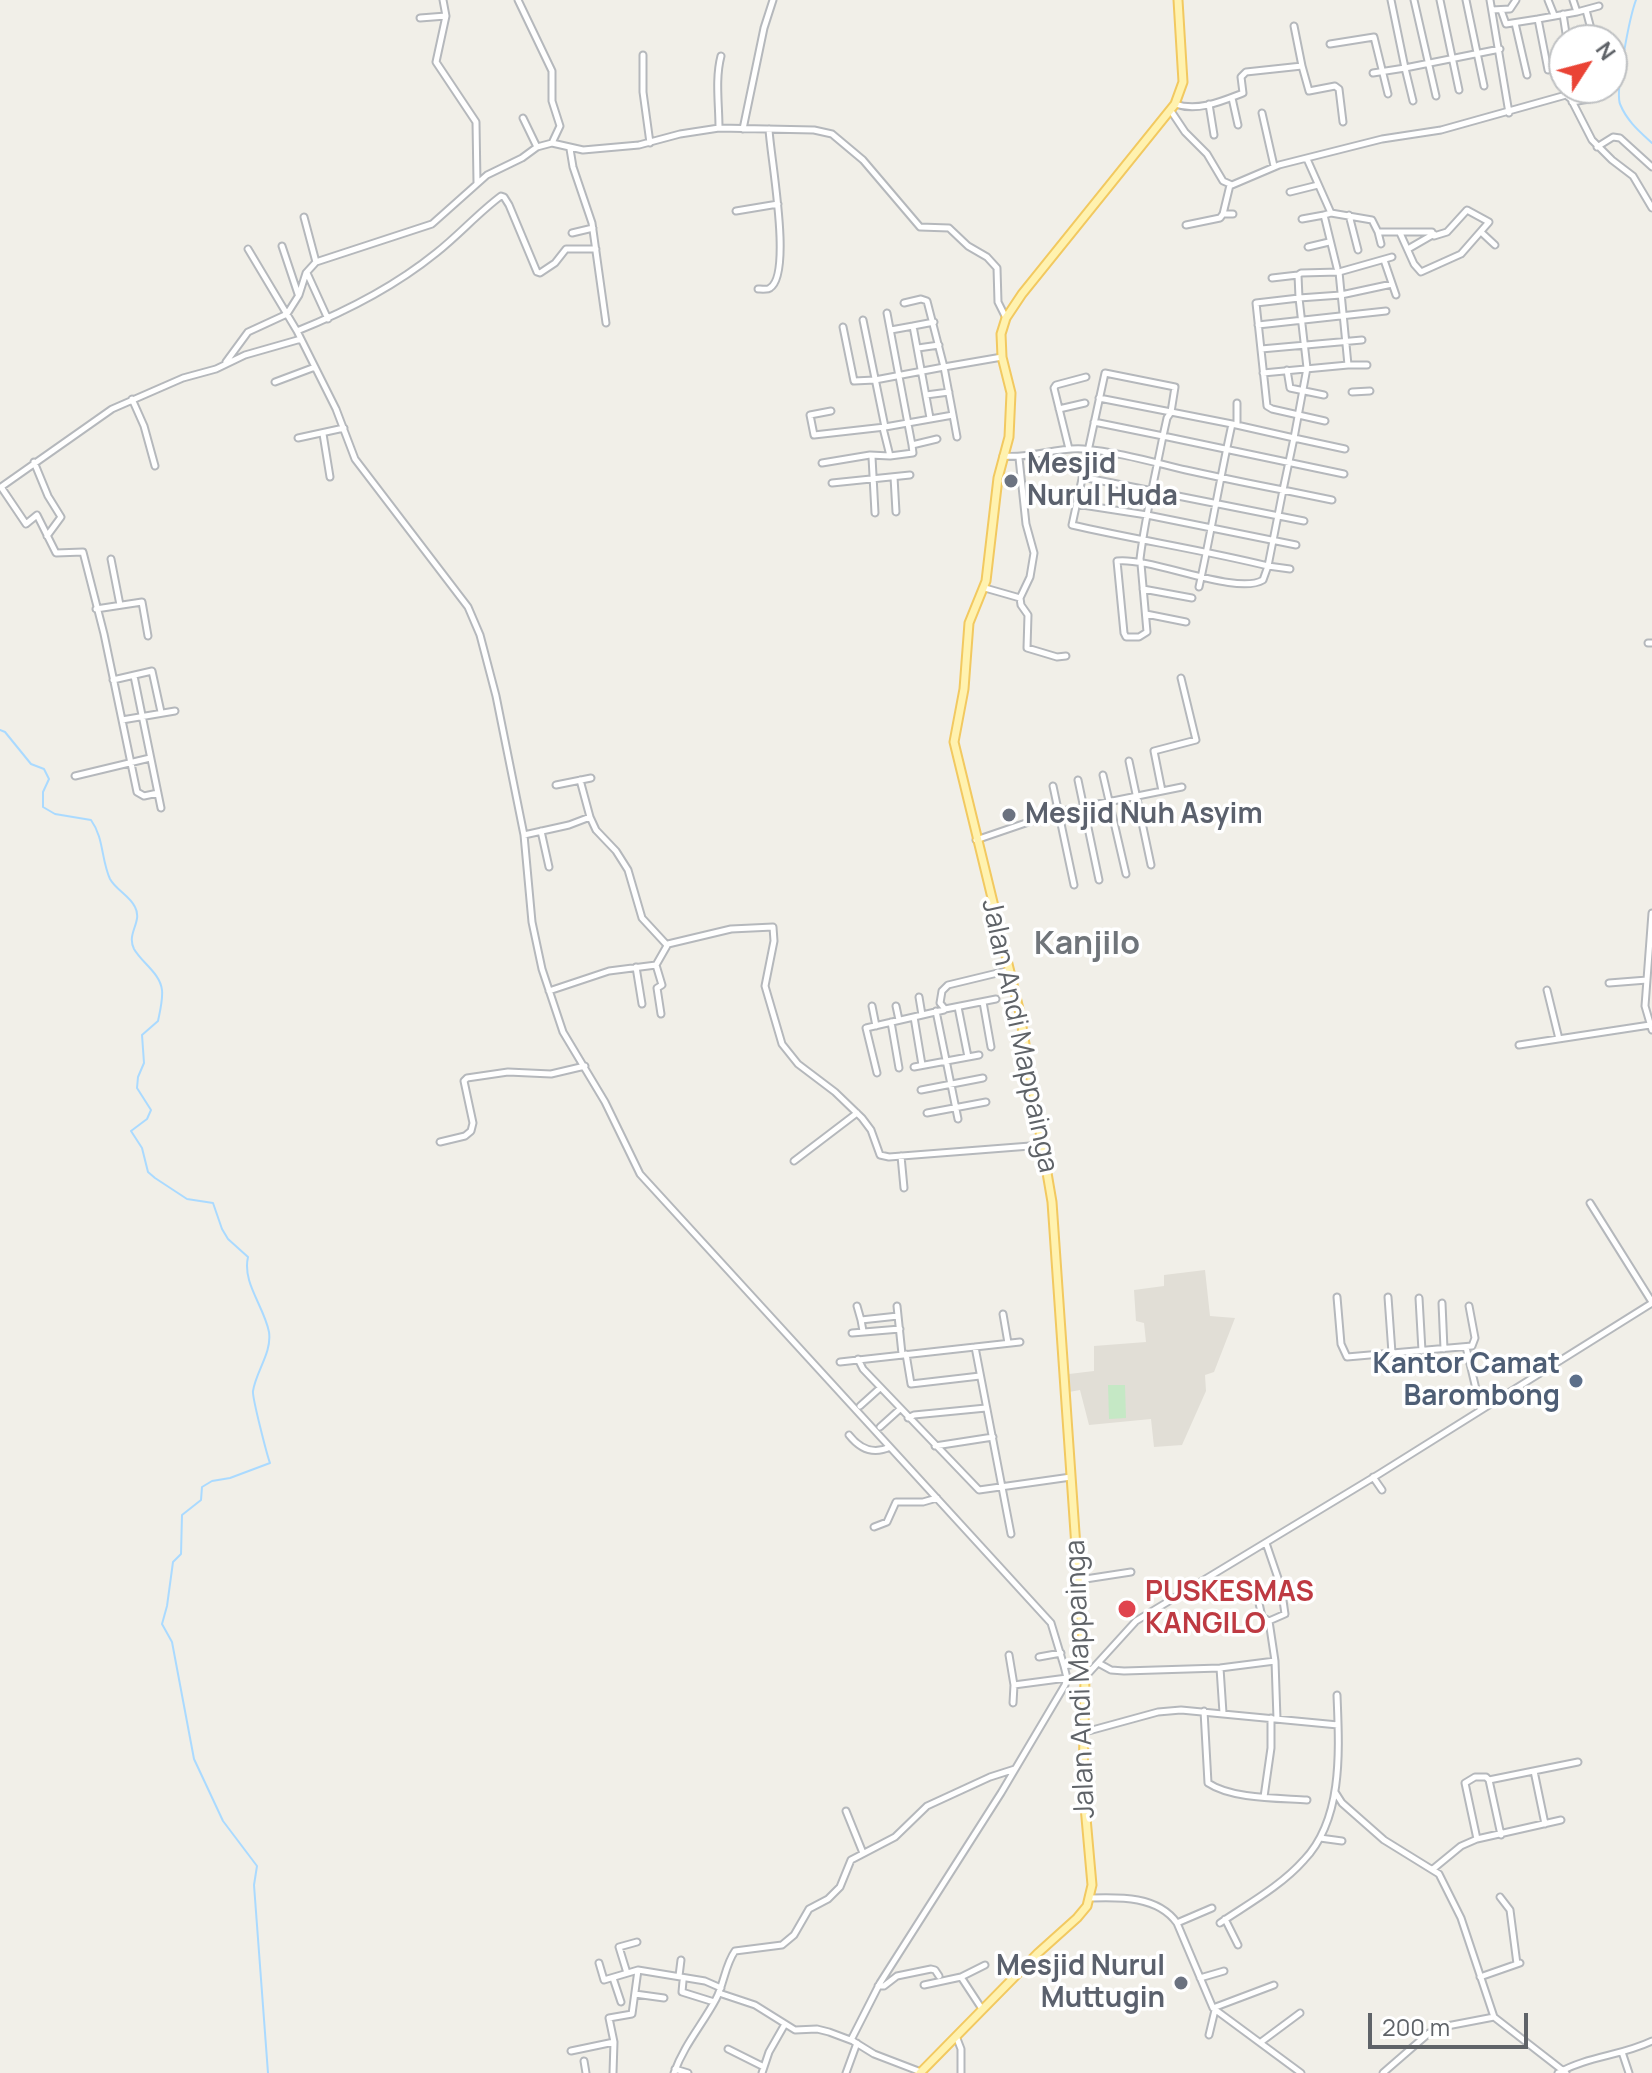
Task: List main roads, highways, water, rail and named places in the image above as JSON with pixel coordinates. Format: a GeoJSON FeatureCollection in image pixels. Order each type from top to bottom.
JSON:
{"type":"FeatureCollection","features":[{"type":"Feature","properties":{"kind":"main road","name":"Jalan Andi Mappainga"},"geometry":{"type":"LineString","coordinates":[[920,2072],[1077,1918],[1091,1898],[1091,1857],[1083,1784],[1085,1677],[1054,1222],[1044,1144],[1010,970],[954,742],[964,694],[969,623],[985,588],[998,478],[1009,437],[1011,401],[1002,357],[1001,334],[1006,318],[1022,294],[1173,108],[1183,82],[1178,0]]}},
{"type":"Feature","properties":{"kind":"waterway"},"geometry":{"type":"LineString","coordinates":[[1636,0],[1624,53],[1619,96],[1626,116],[1652,143]]}},
{"type":"Feature","properties":{"kind":"waterway"},"geometry":{"type":"LineString","coordinates":[[0,730],[31,764],[44,769],[49,779],[43,792],[43,807],[55,814],[91,820],[110,879],[135,907],[137,918],[132,943],[137,954],[158,978],[162,994],[158,1021],[142,1035],[144,1063],[138,1077],[137,1088],[151,1110],[147,1119],[131,1131],[142,1148],[148,1172],[187,1199],[213,1203],[228,1239],[248,1257],[248,1276],[269,1332],[266,1355],[253,1391],[270,1463],[230,1478],[212,1481],[202,1487],[201,1500],[182,1515],[181,1554],[173,1562],[162,1624],[172,1642],[194,1759],[223,1821],[257,1866],[254,1885],[268,2073]]}},
{"type":"Feature","properties":{"kind":"place","name":"Mesjid Nurul Huda"},"geometry":{"type":"Point","coordinates":[1011,481]}},
{"type":"Feature","properties":{"kind":"place","name":"Mesjid Nuh Asyim"},"geometry":{"type":"Point","coordinates":[1009,815]}},
{"type":"Feature","properties":{"kind":"place","name":"Kantor Camat Barombong"},"geometry":{"type":"Point","coordinates":[1576,1381]}},
{"type":"Feature","properties":{"kind":"place","name":"PUSKESMAS KANGILO"},"geometry":{"type":"Point","coordinates":[1127,1609]}},
{"type":"Feature","properties":{"kind":"place","name":"Mesjid Nurul Muttugin"},"geometry":{"type":"Point","coordinates":[1181,1983]}},
{"type":"Feature","properties":{"kind":"district","name":"Kanjilo"},"geometry":{"type":"Point","coordinates":[1087,945]}}]}
